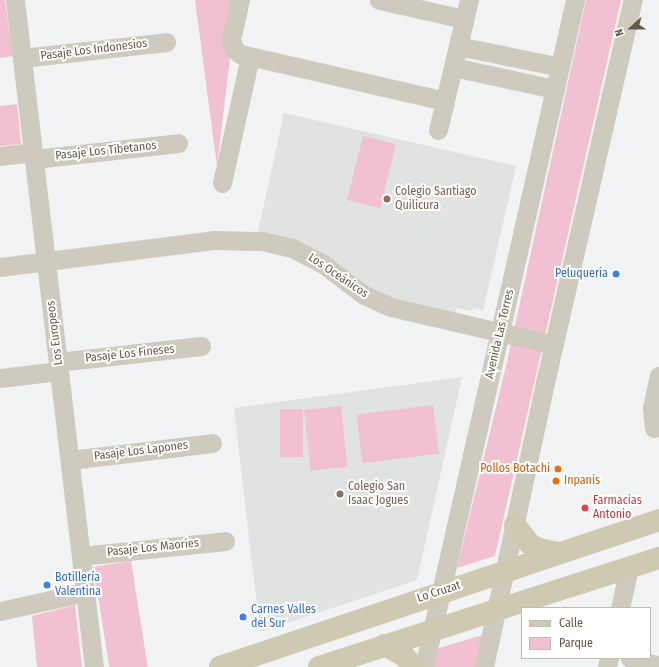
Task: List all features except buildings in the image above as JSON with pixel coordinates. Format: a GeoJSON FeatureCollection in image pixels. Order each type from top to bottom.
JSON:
{"type":"FeatureCollection","features":[{"type":"Feature","properties":{"kind":"main road","name":"Lo Cruzat"},"geometry":{"type":"LineString","coordinates":[[220,667],[442,591],[659,520]]}},
{"type":"Feature","properties":{"kind":"main road"},"geometry":{"type":"LineString","coordinates":[[515,525],[530,544],[539,549],[558,553]]}},
{"type":"Feature","properties":{"kind":"main road"},"geometry":{"type":"LineString","coordinates":[[319,667],[659,558]]}},
{"type":"Feature","properties":{"kind":"main road"},"geometry":{"type":"LineString","coordinates":[[385,645],[404,656],[414,667]]}},
{"type":"Feature","properties":{"kind":"street","name":"Los Europeos"},"geometry":{"type":"LineString","coordinates":[[15,0],[94,667]]}},
{"type":"Feature","properties":{"kind":"street"},"geometry":{"type":"LineString","coordinates":[[240,0],[232,45],[236,52],[250,57],[445,101]]}},
{"type":"Feature","properties":{"kind":"street"},"geometry":{"type":"LineString","coordinates":[[379,0],[464,19]]}},
{"type":"Feature","properties":{"kind":"street"},"geometry":{"type":"LineString","coordinates":[[438,130],[469,0]]}},
{"type":"Feature","properties":{"kind":"street","name":"Avenida Las Torres"},"geometry":{"type":"LineString","coordinates":[[424,667],[575,0]]}},
{"type":"Feature","properties":{"kind":"street"},"geometry":{"type":"LineString","coordinates":[[484,667],[554,345],[633,0]]}},
{"type":"Feature","properties":{"kind":"street","name":"Pasaje Los Indonesios"},"geometry":{"type":"LineString","coordinates":[[22,58],[166,42]]}},
{"type":"Feature","properties":{"kind":"street"},"geometry":{"type":"LineString","coordinates":[[458,46],[560,67]]}},
{"type":"Feature","properties":{"kind":"street"},"geometry":{"type":"LineString","coordinates":[[222,183],[250,57]]}},
{"type":"Feature","properties":{"kind":"street"},"geometry":{"type":"LineString","coordinates":[[453,67],[555,90]]}},
{"type":"Feature","properties":{"kind":"street","name":"Pasaje Los Tibetanos"},"geometry":{"type":"LineString","coordinates":[[0,156],[33,155],[178,142]]}},
{"type":"Feature","properties":{"kind":"street","name":"Los Oceánicos"},"geometry":{"type":"LineString","coordinates":[[0,267],[213,240],[262,241],[292,248],[306,255],[364,295],[391,307],[554,345]]}},
{"type":"Feature","properties":{"kind":"street","name":"Pasaje Los Fineses"},"geometry":{"type":"LineString","coordinates":[[0,378],[58,366],[201,346]]}},
{"type":"Feature","properties":{"kind":"street"},"geometry":{"type":"LineString","coordinates":[[654,428],[652,408],[659,376]]}},
{"type":"Feature","properties":{"kind":"street","name":"Pasaje Los Lapones"},"geometry":{"type":"LineString","coordinates":[[70,460],[212,443]]}},
{"type":"Feature","properties":{"kind":"street","name":"Pasaje Los Maoríes"},"geometry":{"type":"LineString","coordinates":[[81,556],[225,541]]}},
{"type":"Feature","properties":{"kind":"street"},"geometry":{"type":"LineString","coordinates":[[620,607],[629,568]]}},
{"type":"Feature","properties":{"kind":"street"},"geometry":{"type":"LineString","coordinates":[[0,611],[86,592]]}},
{"type":"Feature","properties":{"kind":"street"},"geometry":{"type":"LineString","coordinates":[[634,659],[659,666]]}},
{"type":"Feature","properties":{"kind":"shaded area","name":"Colegio Santiago Quilicura"},"geometry":{"type":"Polygon","coordinates":[[[284,113],[516,166],[483,311],[473,308],[472,311],[456,308],[455,314],[387,298],[258,232],[284,113]]]}},
{"type":"Feature","properties":{"kind":"shaded area","name":"Colegio San Isaac Jogues"},"geometry":{"type":"Polygon","coordinates":[[[462,377],[417,580],[260,632],[234,408],[462,377]]]}},
{"type":"Feature","properties":{"kind":"green space"},"geometry":{"type":"Polygon","coordinates":[[[0,0],[5,0],[13,56],[0,58],[0,0]]]}},
{"type":"Feature","properties":{"kind":"green space"},"geometry":{"type":"Polygon","coordinates":[[[195,0],[233,0],[226,47],[230,58],[217,166],[195,0]]]}},
{"type":"Feature","properties":{"kind":"green space"},"geometry":{"type":"Polygon","coordinates":[[[586,0],[621,0],[495,556],[457,568],[507,362],[586,0]]]}},
{"type":"Feature","properties":{"kind":"green space"},"geometry":{"type":"Polygon","coordinates":[[[17,104],[21,144],[0,146],[0,106],[17,104]]]}},
{"type":"Feature","properties":{"kind":"green space"},"geometry":{"type":"Polygon","coordinates":[[[363,136],[396,144],[380,208],[347,200],[363,136]]]}},
{"type":"Feature","properties":{"kind":"green space"},"geometry":{"type":"Polygon","coordinates":[[[433,405],[439,454],[363,463],[357,414],[433,405]]]}},
{"type":"Feature","properties":{"kind":"green space"},"geometry":{"type":"Polygon","coordinates":[[[341,406],[347,467],[311,471],[304,410],[341,406]]]}},
{"type":"Feature","properties":{"kind":"green space"},"geometry":{"type":"Polygon","coordinates":[[[280,409],[303,409],[303,457],[280,457],[280,409]]]}},
{"type":"Feature","properties":{"kind":"green space"},"geometry":{"type":"Polygon","coordinates":[[[131,561],[148,667],[109,667],[93,567],[131,561]]]}},
{"type":"Feature","properties":{"kind":"green space"},"geometry":{"type":"Polygon","coordinates":[[[75,605],[82,667],[37,667],[32,616],[75,605]]]}},
{"type":"Feature","properties":{"kind":"green space"},"geometry":{"type":"Polygon","coordinates":[[[486,634],[478,667],[432,667],[436,649],[486,634]]]}},
{"type":"Feature","properties":{"kind":"place","name":"Colegio Santiago Quilicura"},"geometry":{"type":"Point","coordinates":[387,199]}},
{"type":"Feature","properties":{"kind":"place","name":"Peluquería"},"geometry":{"type":"Point","coordinates":[616,274]}},
{"type":"Feature","properties":{"kind":"place","name":"Pollos Botachi"},"geometry":{"type":"Point","coordinates":[558,469]}},
{"type":"Feature","properties":{"kind":"place","name":"Inpanis"},"geometry":{"type":"Point","coordinates":[556,481]}},
{"type":"Feature","properties":{"kind":"place","name":"Colegio San Isaac Jogues"},"geometry":{"type":"Point","coordinates":[340,494]}},
{"type":"Feature","properties":{"kind":"place","name":"Farmacias Antonio"},"geometry":{"type":"Point","coordinates":[585,508]}},
{"type":"Feature","properties":{"kind":"place","name":"Botillería Valentina"},"geometry":{"type":"Point","coordinates":[47,585]}},
{"type":"Feature","properties":{"kind":"place","name":"Carnes Valles del Sur"},"geometry":{"type":"Point","coordinates":[243,617]}}]}
